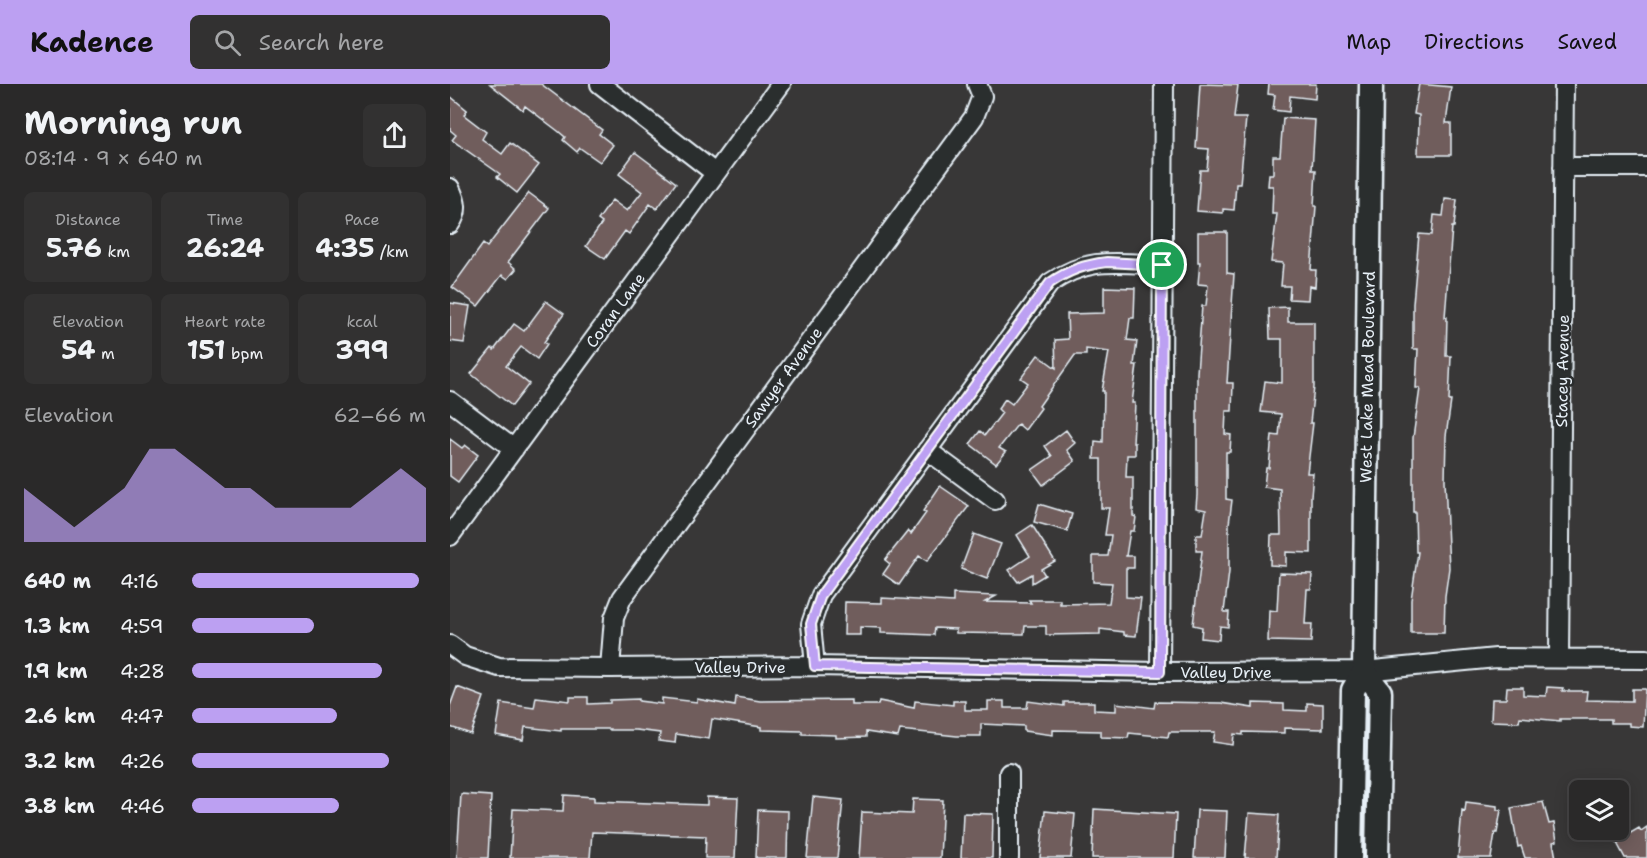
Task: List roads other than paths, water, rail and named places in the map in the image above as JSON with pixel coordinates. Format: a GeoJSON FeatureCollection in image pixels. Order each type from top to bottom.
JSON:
{"type":"FeatureCollection","features":[{"type":"Feature","properties":{"kind":"main road","name":"West Lake Mead Boulevard"},"geometry":{"type":"LineString","coordinates":[[1350,858],[1353,690],[1364,671],[1371,84]]}},
{"type":"Feature","properties":{"kind":"main road"},"geometry":{"type":"LineString","coordinates":[[1364,671],[1380,692],[1377,858]]}},
{"type":"Feature","properties":{"kind":"street"},"geometry":{"type":"LineString","coordinates":[[600,84],[715,173]]}},
{"type":"Feature","properties":{"kind":"street","name":"Coran Lane"},"geometry":{"type":"LineString","coordinates":[[450,536],[781,84]]}},
{"type":"Feature","properties":{"kind":"street"},"geometry":{"type":"LineString","coordinates":[[1160,672],[1164,84]]}},
{"type":"Feature","properties":{"kind":"street","name":"Stacey Avenue"},"geometry":{"type":"LineString","coordinates":[[1559,658],[1564,84]]}},
{"type":"Feature","properties":{"kind":"street","name":"Sawyer Avenue"},"geometry":{"type":"LineString","coordinates":[[610,668],[614,618],[622,598],[974,117],[979,90]]}},
{"type":"Feature","properties":{"kind":"street"},"geometry":{"type":"LineString","coordinates":[[1563,167],[1647,167]]}},
{"type":"Feature","properties":{"kind":"street"},"geometry":{"type":"LineString","coordinates":[[450,188],[456,202],[456,216],[450,224]]}},
{"type":"Feature","properties":{"kind":"street"},"geometry":{"type":"LineString","coordinates":[[815,666],[811,624],[821,595],[1050,283],[1067,271],[1086,264],[1107,262],[1162,265]]}},
{"type":"Feature","properties":{"kind":"street"},"geometry":{"type":"LineString","coordinates":[[450,401],[514,449]]}},
{"type":"Feature","properties":{"kind":"street"},"geometry":{"type":"LineString","coordinates":[[927,450],[995,500]]}},
{"type":"Feature","properties":{"kind":"street","name":"Valley Drive"},"geometry":{"type":"LineString","coordinates":[[450,645],[465,656],[499,667],[815,666],[1160,672],[1364,671],[1496,658],[1647,658]]}},
{"type":"Feature","properties":{"kind":"street"},"geometry":{"type":"LineString","coordinates":[[1009,773],[1009,858]]}}]}
